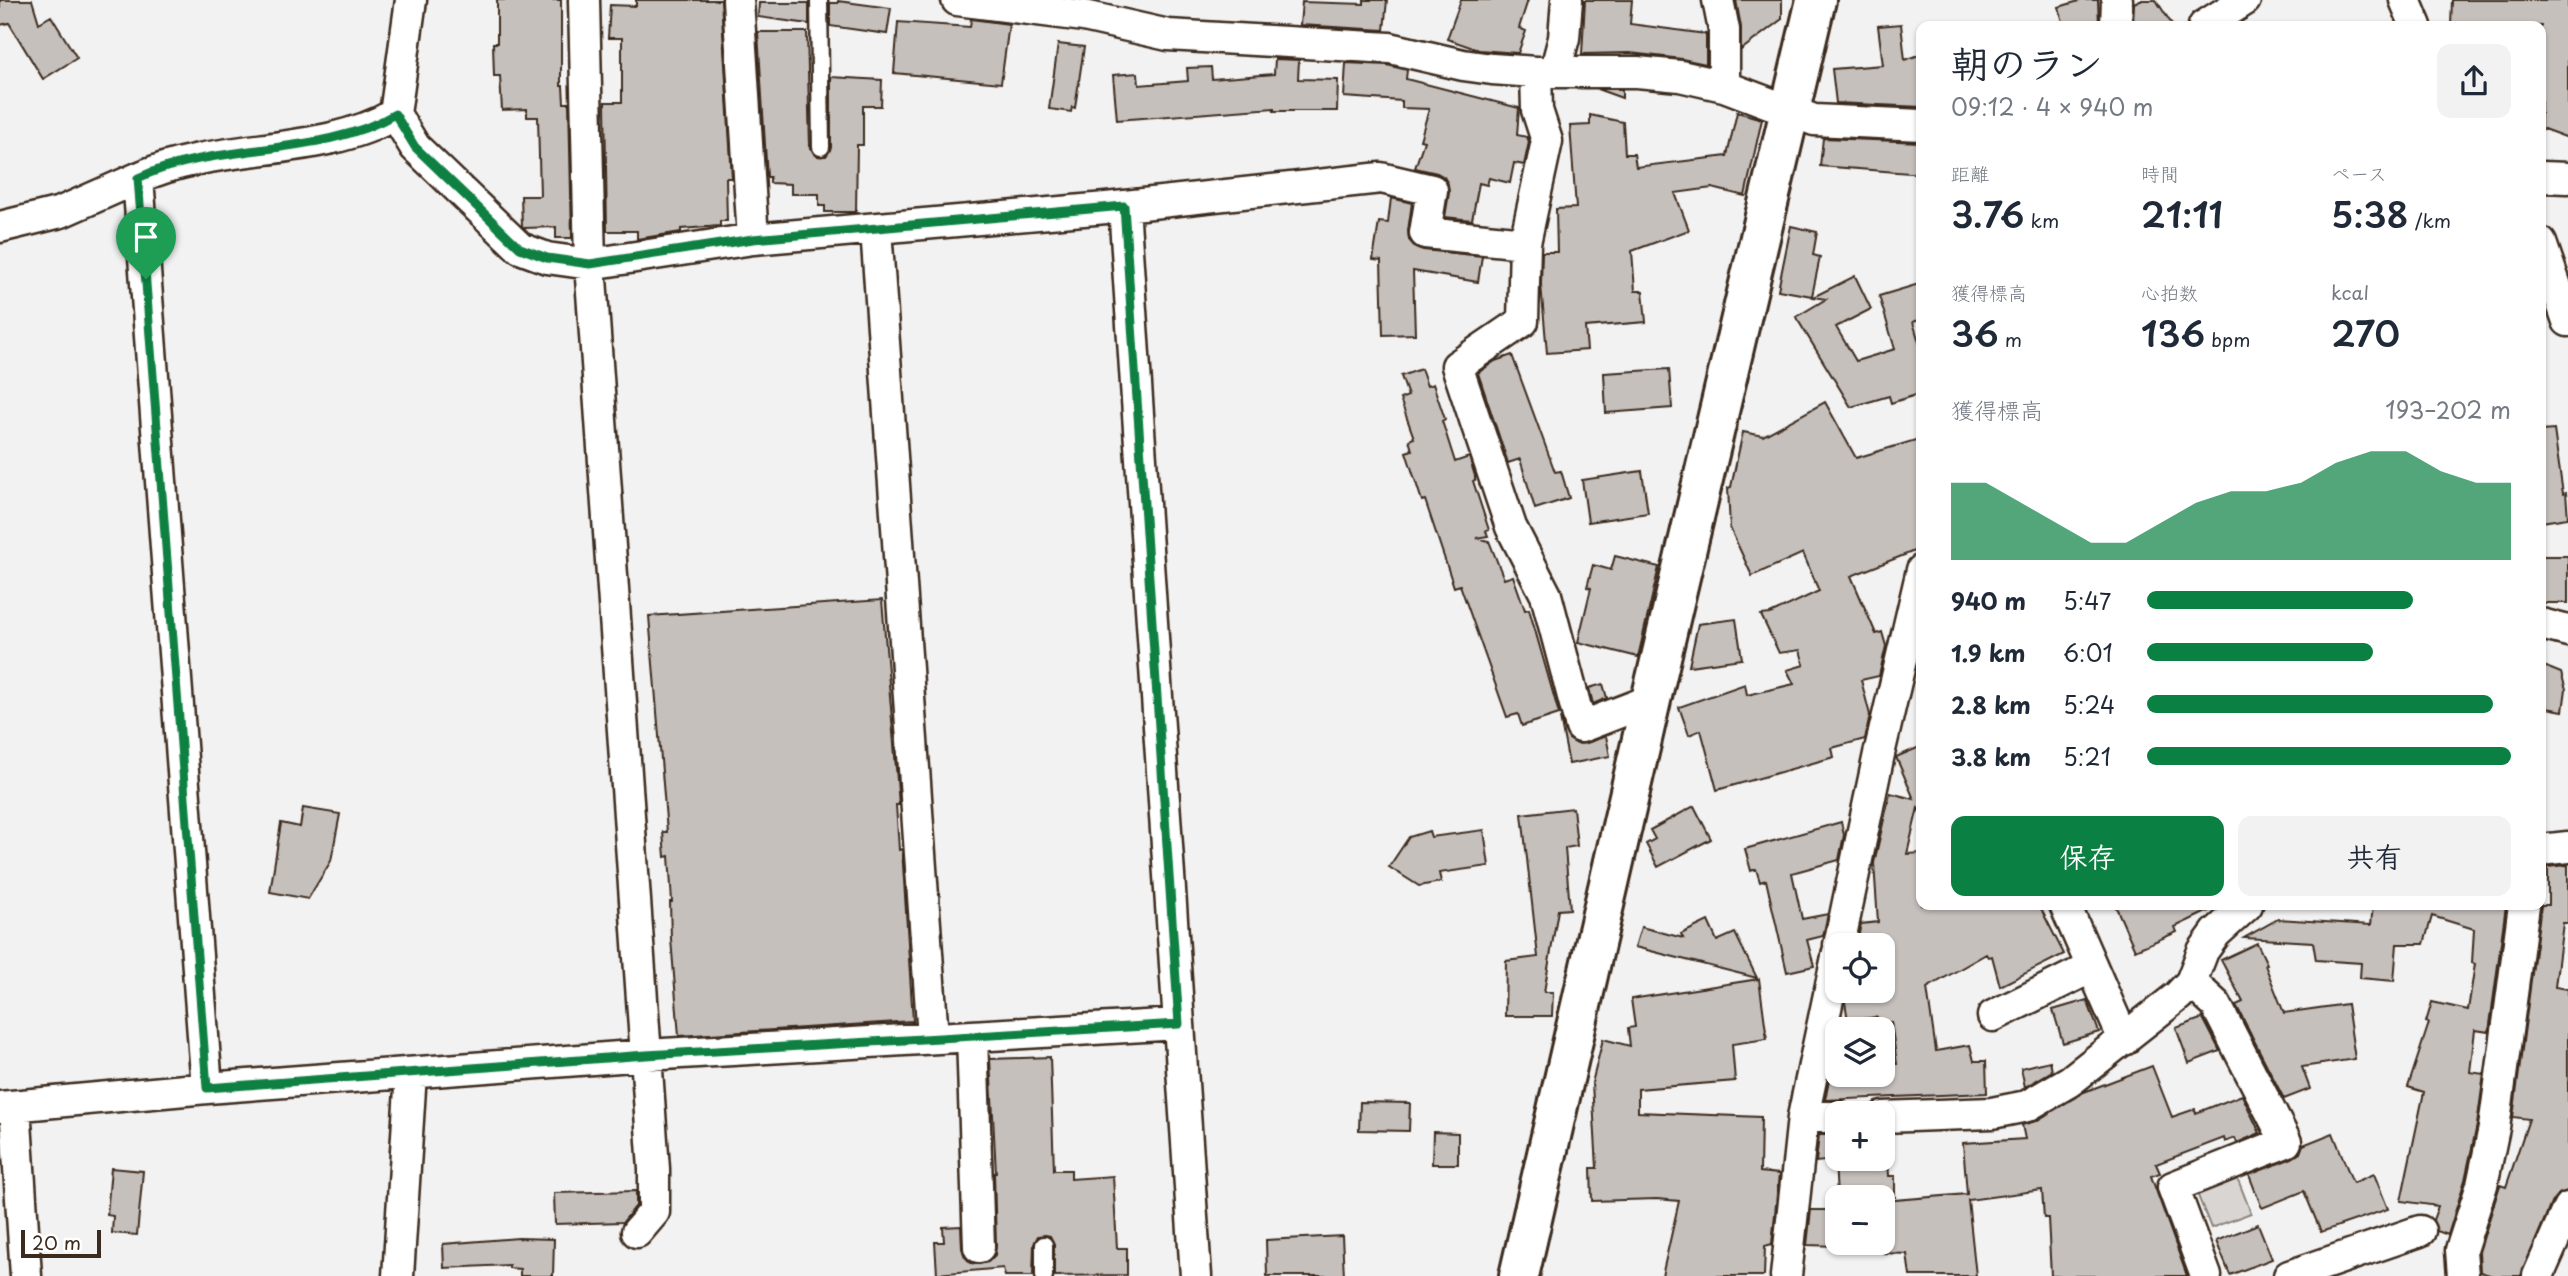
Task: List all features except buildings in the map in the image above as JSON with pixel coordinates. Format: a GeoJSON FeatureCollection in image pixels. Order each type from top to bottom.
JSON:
{"type":"FeatureCollection","features":[{"type":"Feature","properties":{"kind":"street"},"geometry":{"type":"LineString","coordinates":[[411,0],[395,114],[415,147],[520,248],[547,258],[590,264],[753,239],[1124,206],[1381,178],[1432,190],[1425,233],[1525,243]]}},
{"type":"Feature","properties":{"kind":"street"},"geometry":{"type":"LineString","coordinates":[[583,0],[590,264],[654,1169],[654,1212],[636,1232]]}},
{"type":"Feature","properties":{"kind":"street"},"geometry":{"type":"LineString","coordinates":[[738,0],[753,239]]}},
{"type":"Feature","properties":{"kind":"street"},"geometry":{"type":"LineString","coordinates":[[957,0],[1084,16],[1168,35],[1390,48],[1463,65],[1546,72],[1637,72],[1680,76],[1724,86],[1814,120],[1916,125]]}},
{"type":"Feature","properties":{"kind":"street"},"geometry":{"type":"LineString","coordinates":[[1567,0],[1564,38],[1546,72],[1537,110],[1547,141],[1525,243],[1523,321],[1457,366],[1510,527],[1546,595],[1580,727],[1651,700]]}},
{"type":"Feature","properties":{"kind":"street"},"geometry":{"type":"LineString","coordinates":[[1718,0],[1724,30],[1724,86]]}},
{"type":"Feature","properties":{"kind":"street"},"geometry":{"type":"LineString","coordinates":[[1519,1276],[1816,0]]}},
{"type":"Feature","properties":{"kind":"street"},"geometry":{"type":"LineString","coordinates":[[2116,21],[2117,0]]}},
{"type":"Feature","properties":{"kind":"street"},"geometry":{"type":"LineString","coordinates":[[2212,21],[2245,0]]}},
{"type":"Feature","properties":{"kind":"street"},"geometry":{"type":"LineString","coordinates":[[2405,0],[2414,21]]}},
{"type":"Feature","properties":{"kind":"street"},"geometry":{"type":"LineString","coordinates":[[1,224],[61,212],[181,162],[331,138],[374,126],[395,114]]}},
{"type":"Feature","properties":{"kind":"street"},"geometry":{"type":"LineString","coordinates":[[2546,177],[2568,178]]}},
{"type":"Feature","properties":{"kind":"street"},"geometry":{"type":"LineString","coordinates":[[138,178],[207,1088]]}},
{"type":"Feature","properties":{"kind":"street"},"geometry":{"type":"LineString","coordinates":[[1124,206],[1196,1276]]}},
{"type":"Feature","properties":{"kind":"street"},"geometry":{"type":"LineString","coordinates":[[876,229],[933,1038]]}},
{"type":"Feature","properties":{"kind":"street"},"geometry":{"type":"LineString","coordinates":[[2546,257],[2568,321]]}},
{"type":"Feature","properties":{"kind":"street"},"geometry":{"type":"LineString","coordinates":[[1842,933],[1910,676],[1916,623]]}},
{"type":"Feature","properties":{"kind":"street"},"geometry":{"type":"LineString","coordinates":[[2546,625],[2568,631]]}},
{"type":"Feature","properties":{"kind":"street"},"geometry":{"type":"LineString","coordinates":[[2546,850],[2568,848]]}},
{"type":"Feature","properties":{"kind":"street"},"geometry":{"type":"LineString","coordinates":[[2067,910],[2124,1040]]}},
{"type":"Feature","properties":{"kind":"street"},"geometry":{"type":"LineString","coordinates":[[1895,1117],[1992,1113],[2027,1106],[2070,1081],[2169,1005],[2191,982],[2203,951],[2216,933],[2241,910]]}},
{"type":"Feature","properties":{"kind":"street"},"geometry":{"type":"LineString","coordinates":[[2463,1276],[2461,1250],[2482,1185],[2494,1128],[2523,910]]}},
{"type":"Feature","properties":{"kind":"street"},"geometry":{"type":"LineString","coordinates":[[1993,1016],[2092,967]]}},
{"type":"Feature","properties":{"kind":"street"},"geometry":{"type":"LineString","coordinates":[[2191,982],[2216,1005],[2286,1142],[2173,1187],[2206,1276]]}},
{"type":"Feature","properties":{"kind":"street"},"geometry":{"type":"LineString","coordinates":[[1787,1276],[1802,1117],[1827,1003]]}},
{"type":"Feature","properties":{"kind":"street"},"geometry":{"type":"LineString","coordinates":[[26,1276],[8,1107],[207,1088],[646,1055],[1179,1024]]}},
{"type":"Feature","properties":{"kind":"street"},"geometry":{"type":"LineString","coordinates":[[972,1036],[979,1247]]}},
{"type":"Feature","properties":{"kind":"street"},"geometry":{"type":"LineString","coordinates":[[398,1276],[411,1073]]}},
{"type":"Feature","properties":{"kind":"street"},"geometry":{"type":"LineString","coordinates":[[1802,1117],[1825,1117]]}},
{"type":"Feature","properties":{"kind":"street"},"geometry":{"type":"LineString","coordinates":[[2538,1276],[2568,1208]]}},
{"type":"Feature","properties":{"kind":"street"},"geometry":{"type":"LineString","coordinates":[[2289,1276],[2420,1231]]}},
{"type":"Feature","properties":{"kind":"lane"},"geometry":{"type":"LineString","coordinates":[[819,0],[821,147]]}},
{"type":"Feature","properties":{"kind":"lane"},"geometry":{"type":"LineString","coordinates":[[1044,1245],[1044,1276]]}},
{"type":"Feature","properties":{"kind":"shaded area"},"geometry":{"type":"Polygon","coordinates":[[[2237,1177],[2251,1213],[2211,1228],[2197,1193],[2237,1177]]]}},
{"type":"Feature","properties":{"kind":"route"},"geometry":{"type":"LineString","coordinates":[[395,114],[415,147],[520,248],[547,258],[590,264],[753,239],[1124,206],[1179,1024],[646,1055],[207,1088],[146,279],[138,178],[181,162],[331,138],[374,126],[395,114]]}}]}
